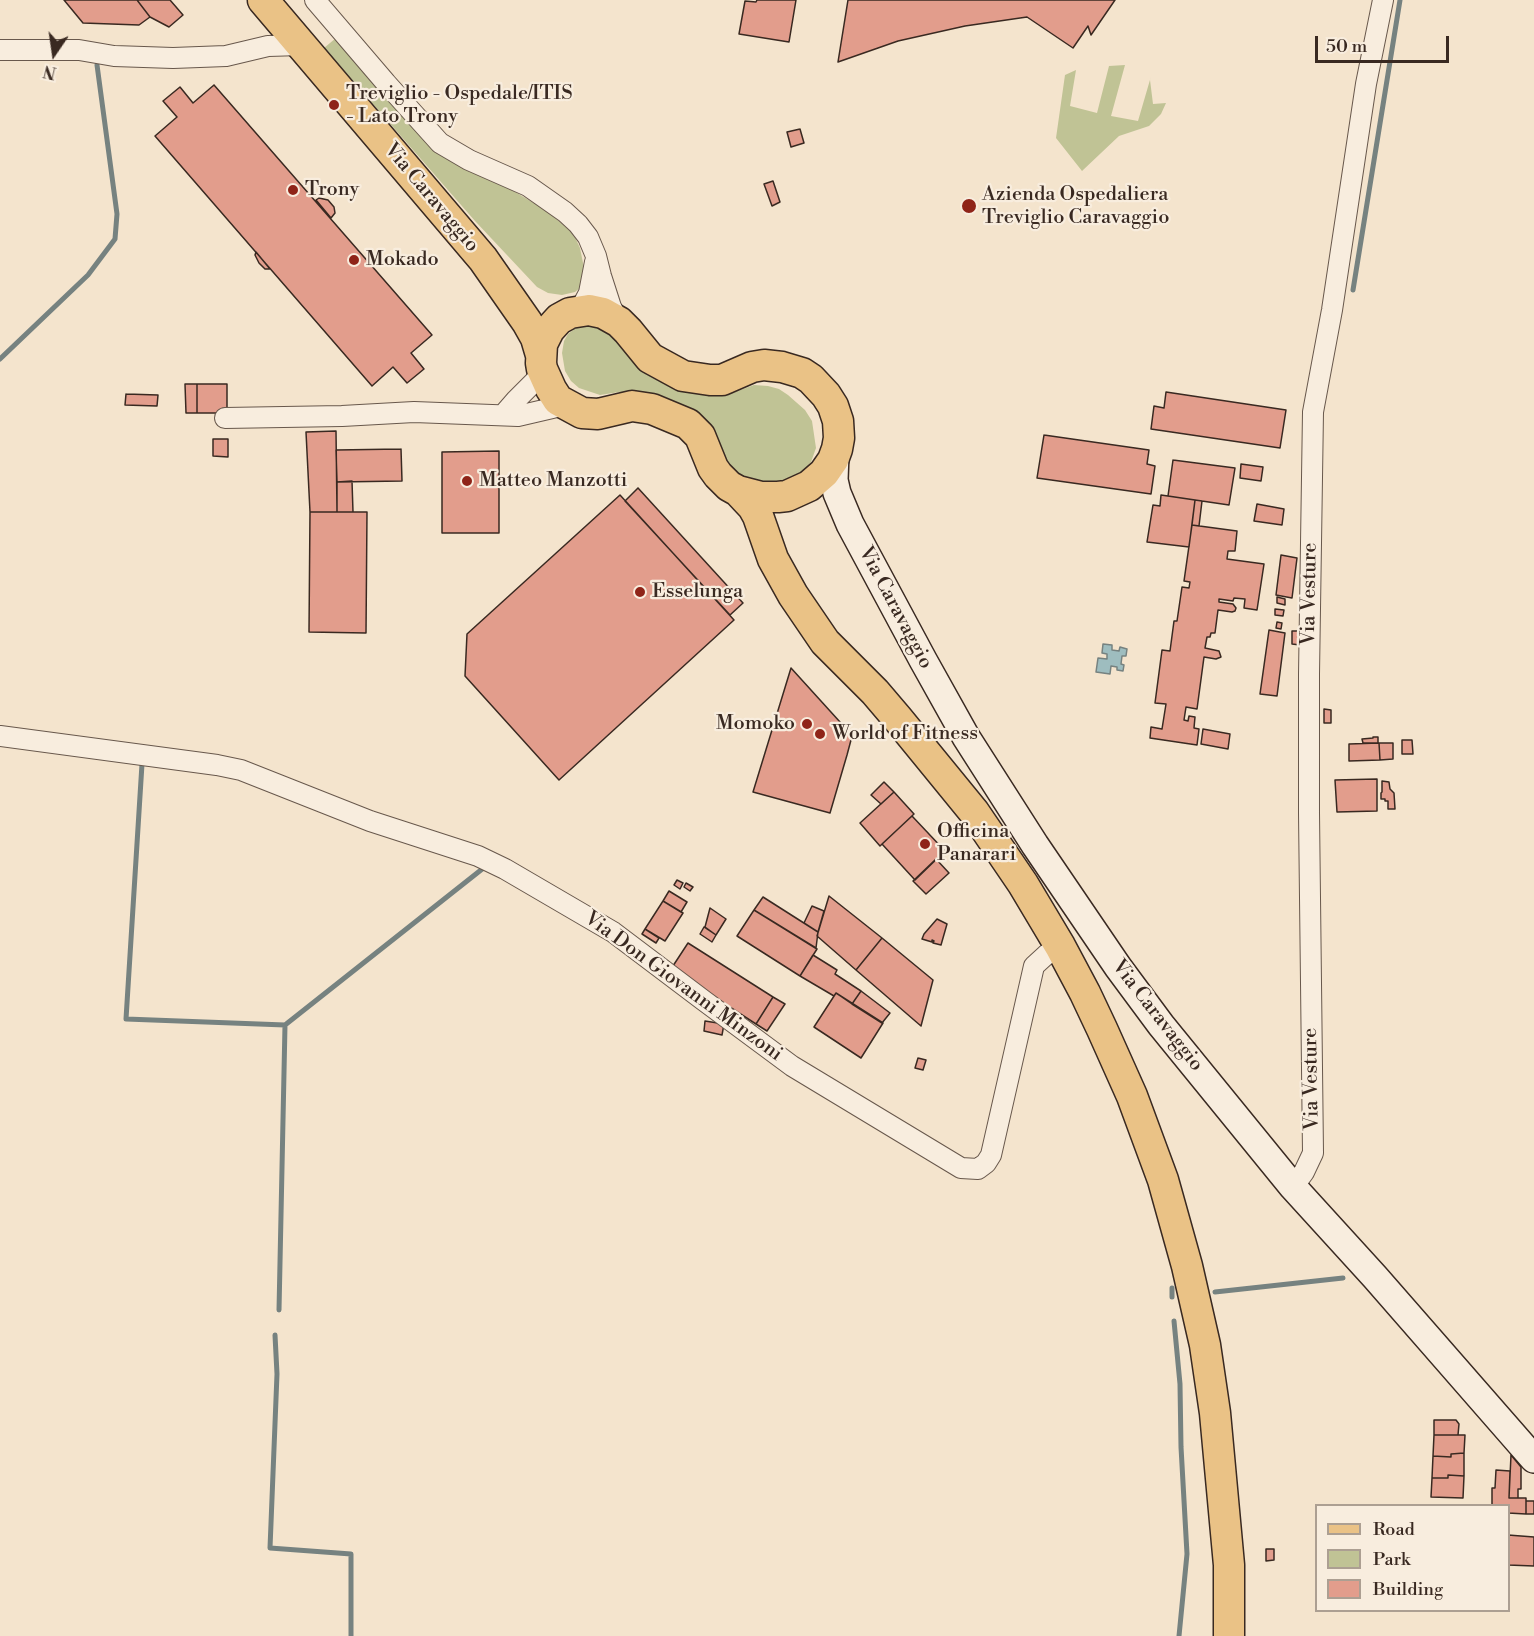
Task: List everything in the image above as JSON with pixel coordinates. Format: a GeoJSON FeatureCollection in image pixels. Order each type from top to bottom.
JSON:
{"type":"FeatureCollection","features":[{"type":"Feature","properties":{"kind":"main road","name":"Via Caravaggio"},"geometry":{"type":"LineString","coordinates":[[262,0],[275,34],[301,45],[483,259],[536,338],[551,389],[558,400],[582,413],[598,414],[632,406],[652,409],[688,424],[700,436],[718,476],[738,491],[761,497],[787,496],[816,481],[824,473],[835,454],[839,438],[836,413],[826,395],[802,373],[764,365],[722,380],[683,376],[650,358],[619,322],[603,313],[589,309],[545,310],[531,304],[483,259]]}},
{"type":"Feature","properties":{"kind":"main road"},"geometry":{"type":"LineString","coordinates":[[542,362],[542,344],[549,330],[559,319],[575,311]]}},
{"type":"Feature","properties":{"kind":"main road","name":"Via Caravaggio"},"geometry":{"type":"LineString","coordinates":[[791,592],[781,549],[781,529],[786,513],[801,490]]}},
{"type":"Feature","properties":{"kind":"main road","name":"Via Caravaggio"},"geometry":{"type":"LineString","coordinates":[[738,491],[753,507],[773,559],[791,592],[825,642],[875,692],[974,812],[1023,884],[1060,946],[1102,1029],[1132,1096],[1163,1180],[1187,1266],[1205,1345],[1215,1413],[1229,1565],[1229,1636]]}},
{"type":"Feature","properties":{"kind":"street"},"geometry":{"type":"LineString","coordinates":[[315,0],[440,143],[469,160],[528,186],[578,224],[588,237],[596,256],[611,307],[619,322]]}},
{"type":"Feature","properties":{"kind":"street","name":"Via Vesture"},"geometry":{"type":"LineString","coordinates":[[1293,1187],[1304,1172],[1313,1153],[1309,782],[1313,412],[1332,310],[1366,84],[1383,0]]}},
{"type":"Feature","properties":{"kind":"street"},"geometry":{"type":"LineString","coordinates":[[0,50],[79,50],[114,56],[173,58],[226,56],[275,34]]}},
{"type":"Feature","properties":{"kind":"street"},"geometry":{"type":"LineString","coordinates":[[575,311],[589,293],[596,256]]}},
{"type":"Feature","properties":{"kind":"street"},"geometry":{"type":"LineString","coordinates":[[503,415],[538,378],[542,362]]}},
{"type":"Feature","properties":{"kind":"street","name":"Via Caravaggio"},"geometry":{"type":"LineString","coordinates":[[225,418],[414,412],[519,416],[561,406],[572,409]]}},
{"type":"Feature","properties":{"kind":"street","name":"Via Caravaggio"},"geometry":{"type":"LineString","coordinates":[[835,454],[836,488],[850,524],[923,660],[966,737],[1035,845],[1119,967],[1161,1025],[1293,1187],[1534,1459]]}},
{"type":"Feature","properties":{"kind":"street","name":"Via Caravaggio"},"geometry":{"type":"LineString","coordinates":[[801,490],[815,492],[822,496],[850,524]]}},
{"type":"Feature","properties":{"kind":"street","name":"Via Don Giovanni Minzoni"},"geometry":{"type":"LineString","coordinates":[[0,736],[241,770],[370,821],[478,856],[505,869],[613,932],[792,1066],[961,1168],[978,1169],[991,1155],[1034,966],[1060,946]]}},
{"type":"Feature","properties":{"kind":"green space"},"geometry":{"type":"Polygon","coordinates":[[[336,38],[420,134],[445,158],[467,170],[497,181],[547,211],[573,233],[580,248],[584,268],[580,288],[575,292],[562,295],[548,293],[537,287],[475,221],[324,48],[336,38]]]}},
{"type":"Feature","properties":{"kind":"green space"},"geometry":{"type":"Polygon","coordinates":[[[1125,65],[1111,116],[1138,121],[1152,73],[1150,80],[1153,104],[1166,103],[1161,114],[1149,126],[1119,136],[1082,171],[1056,138],[1065,75],[1076,70],[1070,106],[1097,113],[1109,66],[1125,65]]]}},
{"type":"Feature","properties":{"kind":"green space"},"geometry":{"type":"Polygon","coordinates":[[[577,327],[598,327],[609,331],[685,391],[724,396],[754,385],[779,389],[805,410],[812,421],[816,448],[811,462],[803,472],[775,487],[736,475],[693,411],[665,397],[643,392],[600,395],[579,388],[565,371],[562,353],[568,334],[577,327]]]}},
{"type":"Feature","properties":{"kind":"water"},"geometry":{"type":"Polygon","coordinates":[[[1103,644],[1112,645],[1112,650],[1119,651],[1120,647],[1127,649],[1126,656],[1122,656],[1123,671],[1111,666],[1110,674],[1096,672],[1098,658],[1107,659],[1107,654],[1102,653],[1103,644]]]}},
{"type":"Feature","properties":{"kind":"building"},"geometry":{"type":"Polygon","coordinates":[[[64,0],[137,0],[150,17],[139,25],[83,23],[64,0]]]}},
{"type":"Feature","properties":{"kind":"building"},"geometry":{"type":"Polygon","coordinates":[[[137,0],[170,0],[183,15],[169,27],[150,17],[137,0]]]}},
{"type":"Feature","properties":{"kind":"building"},"geometry":{"type":"Polygon","coordinates":[[[757,0],[796,0],[789,42],[739,34],[745,1],[756,2],[757,0]]]}},
{"type":"Feature","properties":{"kind":"building"},"geometry":{"type":"Polygon","coordinates":[[[848,0],[1115,0],[1091,35],[1088,26],[1073,48],[1027,17],[965,26],[898,41],[838,62],[848,0]]]}},
{"type":"Feature","properties":{"kind":"building"},"geometry":{"type":"Polygon","coordinates":[[[214,85],[432,335],[411,353],[424,369],[407,383],[393,367],[372,386],[155,136],[177,117],[163,101],[180,87],[193,103],[214,85]]]}},
{"type":"Feature","properties":{"kind":"building"},"geometry":{"type":"Polygon","coordinates":[[[800,129],[804,143],[791,147],[787,132],[800,129]]]}},
{"type":"Feature","properties":{"kind":"building"},"geometry":{"type":"Polygon","coordinates":[[[773,181],[780,202],[772,206],[764,184],[773,181]]]}},
{"type":"Feature","properties":{"kind":"building"},"geometry":{"type":"Polygon","coordinates":[[[319,198],[328,200],[334,207],[335,213],[331,218],[316,200],[319,198]]]}},
{"type":"Feature","properties":{"kind":"building"},"geometry":{"type":"Polygon","coordinates":[[[256,252],[270,269],[265,269],[259,263],[256,252]]]}},
{"type":"Feature","properties":{"kind":"building"},"geometry":{"type":"Polygon","coordinates":[[[185,384],[197,384],[197,413],[186,413],[185,384]]]}},
{"type":"Feature","properties":{"kind":"building"},"geometry":{"type":"Polygon","coordinates":[[[197,384],[227,384],[227,413],[197,413],[197,384]]]}},
{"type":"Feature","properties":{"kind":"building"},"geometry":{"type":"Polygon","coordinates":[[[1166,392],[1286,410],[1280,448],[1151,429],[1154,406],[1164,408],[1166,392]]]}},
{"type":"Feature","properties":{"kind":"building"},"geometry":{"type":"Polygon","coordinates":[[[126,394],[158,395],[157,406],[125,405],[126,394]]]}},
{"type":"Feature","properties":{"kind":"building"},"geometry":{"type":"Polygon","coordinates":[[[336,431],[337,512],[310,512],[306,432],[336,431]]]}},
{"type":"Feature","properties":{"kind":"building"},"geometry":{"type":"Polygon","coordinates":[[[1044,435],[1149,450],[1147,464],[1155,466],[1151,494],[1037,478],[1044,435]]]}},
{"type":"Feature","properties":{"kind":"building"},"geometry":{"type":"Polygon","coordinates":[[[213,439],[228,439],[228,457],[213,456],[213,439]]]}},
{"type":"Feature","properties":{"kind":"building"},"geometry":{"type":"Polygon","coordinates":[[[401,449],[402,481],[337,482],[336,450],[401,449]]]}},
{"type":"Feature","properties":{"kind":"building"},"geometry":{"type":"Polygon","coordinates":[[[499,451],[499,533],[442,533],[442,452],[499,451]]]}},
{"type":"Feature","properties":{"kind":"building"},"geometry":{"type":"Polygon","coordinates":[[[1173,460],[1235,468],[1229,505],[1168,496],[1173,460]]]}},
{"type":"Feature","properties":{"kind":"building"},"geometry":{"type":"Polygon","coordinates":[[[1241,464],[1263,467],[1261,481],[1240,478],[1241,464]]]}},
{"type":"Feature","properties":{"kind":"building"},"geometry":{"type":"Polygon","coordinates":[[[352,481],[353,512],[337,512],[337,482],[352,481]]]}},
{"type":"Feature","properties":{"kind":"building"},"geometry":{"type":"Polygon","coordinates":[[[638,488],[743,603],[730,615],[625,501],[638,488]]]}},
{"type":"Feature","properties":{"kind":"building"},"geometry":{"type":"Polygon","coordinates":[[[620,495],[734,620],[559,780],[465,676],[467,634],[620,495]]]}},
{"type":"Feature","properties":{"kind":"building"},"geometry":{"type":"Polygon","coordinates":[[[1161,495],[1195,500],[1189,547],[1147,542],[1153,505],[1160,506],[1161,495]]]}},
{"type":"Feature","properties":{"kind":"building"},"geometry":{"type":"Polygon","coordinates":[[[1195,500],[1202,501],[1199,526],[1192,525],[1195,500]]]}},
{"type":"Feature","properties":{"kind":"building"},"geometry":{"type":"Polygon","coordinates":[[[1257,504],[1284,509],[1282,525],[1254,521],[1257,504]]]}},
{"type":"Feature","properties":{"kind":"building"},"geometry":{"type":"Polygon","coordinates":[[[310,512],[367,512],[366,633],[309,632],[310,512]]]}},
{"type":"Feature","properties":{"kind":"building"},"geometry":{"type":"Polygon","coordinates":[[[1192,525],[1237,531],[1235,551],[1228,551],[1227,559],[1264,564],[1257,610],[1244,608],[1245,599],[1234,598],[1233,601],[1219,599],[1219,602],[1233,604],[1236,608],[1232,612],[1218,610],[1215,633],[1207,637],[1205,648],[1219,651],[1221,657],[1216,659],[1204,657],[1197,709],[1186,707],[1184,720],[1188,721],[1189,716],[1195,717],[1194,728],[1199,729],[1197,745],[1150,738],[1151,727],[1162,729],[1166,704],[1155,703],[1162,650],[1170,651],[1182,587],[1189,588],[1190,582],[1184,581],[1192,525]]]}},
{"type":"Feature","properties":{"kind":"building"},"geometry":{"type":"Polygon","coordinates":[[[1281,555],[1297,558],[1292,598],[1276,595],[1281,555]]]}},
{"type":"Feature","properties":{"kind":"building"},"geometry":{"type":"Polygon","coordinates":[[[1277,597],[1285,599],[1285,605],[1277,603],[1277,597]]]}},
{"type":"Feature","properties":{"kind":"building"},"geometry":{"type":"Polygon","coordinates":[[[1275,609],[1284,610],[1283,616],[1275,615],[1275,609]]]}},
{"type":"Feature","properties":{"kind":"building"},"geometry":{"type":"Polygon","coordinates":[[[1277,622],[1282,623],[1281,629],[1276,628],[1277,622]]]}},
{"type":"Feature","properties":{"kind":"building"},"geometry":{"type":"Polygon","coordinates":[[[1269,630],[1285,633],[1277,696],[1260,694],[1269,630]]]}},
{"type":"Feature","properties":{"kind":"building"},"geometry":{"type":"Polygon","coordinates":[[[1292,631],[1301,631],[1300,645],[1292,644],[1292,631]]]}},
{"type":"Feature","properties":{"kind":"building"},"geometry":{"type":"Polygon","coordinates":[[[791,668],[850,733],[851,740],[830,813],[753,792],[791,668]]]}},
{"type":"Feature","properties":{"kind":"building"},"geometry":{"type":"Polygon","coordinates":[[[1324,709],[1331,710],[1331,723],[1324,723],[1324,709]]]}},
{"type":"Feature","properties":{"kind":"building"},"geometry":{"type":"Polygon","coordinates":[[[1203,729],[1230,734],[1228,749],[1201,744],[1203,729]]]}},
{"type":"Feature","properties":{"kind":"building"},"geometry":{"type":"Polygon","coordinates":[[[1378,737],[1378,743],[1363,743],[1362,739],[1378,737]]]}},
{"type":"Feature","properties":{"kind":"building"},"geometry":{"type":"Polygon","coordinates":[[[1402,740],[1412,740],[1413,754],[1402,754],[1402,740]]]}},
{"type":"Feature","properties":{"kind":"building"},"geometry":{"type":"Polygon","coordinates":[[[1379,743],[1393,743],[1393,759],[1380,760],[1379,743]]]}},
{"type":"Feature","properties":{"kind":"building"},"geometry":{"type":"Polygon","coordinates":[[[1379,743],[1380,760],[1349,761],[1349,744],[1379,743]]]}},
{"type":"Feature","properties":{"kind":"building"},"geometry":{"type":"Polygon","coordinates":[[[1377,779],[1377,811],[1337,812],[1335,780],[1377,779]]]}},
{"type":"Feature","properties":{"kind":"building"},"geometry":{"type":"Polygon","coordinates":[[[1382,781],[1389,782],[1390,789],[1394,793],[1395,809],[1388,809],[1388,801],[1381,799],[1382,781]]]}},
{"type":"Feature","properties":{"kind":"building"},"geometry":{"type":"Polygon","coordinates":[[[884,782],[894,792],[881,804],[871,795],[884,782]]]}},
{"type":"Feature","properties":{"kind":"building"},"geometry":{"type":"Polygon","coordinates":[[[894,792],[914,814],[880,846],[860,823],[894,792]]]}},
{"type":"Feature","properties":{"kind":"building"},"geometry":{"type":"Polygon","coordinates":[[[912,816],[945,851],[915,880],[882,844],[912,816]]]}},
{"type":"Feature","properties":{"kind":"building"},"geometry":{"type":"Polygon","coordinates":[[[936,859],[949,873],[926,894],[913,881],[936,859]]]}},
{"type":"Feature","properties":{"kind":"building"},"geometry":{"type":"Polygon","coordinates":[[[677,880],[683,883],[680,889],[674,885],[677,880]]]}},
{"type":"Feature","properties":{"kind":"building"},"geometry":{"type":"Polygon","coordinates":[[[686,883],[693,887],[690,891],[684,887],[686,883]]]}},
{"type":"Feature","properties":{"kind":"building"},"geometry":{"type":"Polygon","coordinates":[[[669,891],[687,902],[681,912],[663,901],[669,891]]]}},
{"type":"Feature","properties":{"kind":"building"},"geometry":{"type":"Polygon","coordinates":[[[829,896],[882,938],[856,970],[817,936],[829,896]]]}},
{"type":"Feature","properties":{"kind":"building"},"geometry":{"type":"Polygon","coordinates":[[[763,897],[818,932],[816,948],[754,910],[763,897]]]}},
{"type":"Feature","properties":{"kind":"building"},"geometry":{"type":"Polygon","coordinates":[[[663,901],[683,913],[665,941],[645,929],[663,901]]]}},
{"type":"Feature","properties":{"kind":"building"},"geometry":{"type":"Polygon","coordinates":[[[812,906],[824,911],[818,932],[804,923],[812,906]]]}},
{"type":"Feature","properties":{"kind":"building"},"geometry":{"type":"Polygon","coordinates":[[[710,908],[726,919],[716,935],[705,927],[710,908]]]}},
{"type":"Feature","properties":{"kind":"building"},"geometry":{"type":"Polygon","coordinates":[[[754,910],[817,949],[800,976],[737,936],[754,910]]]}},
{"type":"Feature","properties":{"kind":"building"},"geometry":{"type":"Polygon","coordinates":[[[937,919],[947,924],[941,945],[933,943],[932,940],[932,942],[922,939],[937,919]]]}},
{"type":"Feature","properties":{"kind":"building"},"geometry":{"type":"Polygon","coordinates":[[[704,927],[716,935],[712,942],[700,934],[704,927]]]}},
{"type":"Feature","properties":{"kind":"building"},"geometry":{"type":"Polygon","coordinates":[[[645,929],[659,938],[656,943],[642,934],[645,929]]]}},
{"type":"Feature","properties":{"kind":"building"},"geometry":{"type":"Polygon","coordinates":[[[882,938],[933,980],[921,1026],[856,970],[882,938]]]}},
{"type":"Feature","properties":{"kind":"building"},"geometry":{"type":"Polygon","coordinates":[[[688,943],[773,997],[756,1024],[671,969],[688,943]]]}},
{"type":"Feature","properties":{"kind":"building"},"geometry":{"type":"Polygon","coordinates":[[[813,955],[837,970],[835,974],[861,991],[852,1004],[836,993],[834,996],[800,976],[813,955]]]}},
{"type":"Feature","properties":{"kind":"building"},"geometry":{"type":"Polygon","coordinates":[[[861,991],[890,1013],[882,1023],[852,1004],[861,991]]]}},
{"type":"Feature","properties":{"kind":"building"},"geometry":{"type":"Polygon","coordinates":[[[836,993],[883,1023],[861,1058],[814,1027],[836,993]]]}},
{"type":"Feature","properties":{"kind":"building"},"geometry":{"type":"Polygon","coordinates":[[[773,997],[785,1004],[767,1031],[756,1024],[773,997]]]}},
{"type":"Feature","properties":{"kind":"building"},"geometry":{"type":"Polygon","coordinates":[[[705,1021],[724,1024],[722,1035],[704,1031],[705,1021]]]}},
{"type":"Feature","properties":{"kind":"building"},"geometry":{"type":"Polygon","coordinates":[[[918,1058],[926,1060],[923,1070],[915,1068],[918,1058]]]}},
{"type":"Feature","properties":{"kind":"building"},"geometry":{"type":"Polygon","coordinates":[[[1434,1420],[1456,1420],[1459,1424],[1458,1435],[1434,1435],[1434,1420]]]}},
{"type":"Feature","properties":{"kind":"building"},"geometry":{"type":"Polygon","coordinates":[[[1434,1435],[1465,1435],[1464,1453],[1451,1454],[1451,1457],[1433,1456],[1434,1435]]]}},
{"type":"Feature","properties":{"kind":"building"},"geometry":{"type":"Polygon","coordinates":[[[1464,1453],[1464,1476],[1448,1475],[1448,1478],[1432,1478],[1433,1456],[1451,1457],[1451,1454],[1464,1453]]]}},
{"type":"Feature","properties":{"kind":"building"},"geometry":{"type":"Polygon","coordinates":[[[1511,1455],[1521,1467],[1521,1489],[1518,1489],[1518,1498],[1509,1498],[1511,1455]]]}},
{"type":"Feature","properties":{"kind":"building"},"geometry":{"type":"Polygon","coordinates":[[[1496,1470],[1510,1471],[1509,1498],[1526,1498],[1526,1514],[1510,1513],[1510,1504],[1492,1504],[1492,1488],[1495,1488],[1496,1470]]]}},
{"type":"Feature","properties":{"kind":"building"},"geometry":{"type":"Polygon","coordinates":[[[1448,1475],[1464,1476],[1463,1498],[1431,1497],[1432,1478],[1448,1478],[1448,1475]]]}},
{"type":"Feature","properties":{"kind":"building"},"geometry":{"type":"Polygon","coordinates":[[[1526,1501],[1534,1501],[1534,1514],[1526,1514],[1526,1501]]]}},
{"type":"Feature","properties":{"kind":"building"},"geometry":{"type":"Polygon","coordinates":[[[1510,1535],[1534,1537],[1534,1566],[1510,1565],[1510,1535]]]}},
{"type":"Feature","properties":{"kind":"building"},"geometry":{"type":"Polygon","coordinates":[[[1266,1549],[1274,1549],[1274,1560],[1266,1561],[1266,1549]]]}},
{"type":"Feature","properties":{"kind":"waterway"},"geometry":{"type":"LineString","coordinates":[[1353,290],[1400,0]]}},
{"type":"Feature","properties":{"kind":"waterway"},"geometry":{"type":"LineString","coordinates":[[0,359],[88,275],[115,239],[117,214],[97,65]]}},
{"type":"Feature","properties":{"kind":"waterway"},"geometry":{"type":"LineString","coordinates":[[142,764],[126,1019],[285,1025]]}},
{"type":"Feature","properties":{"kind":"waterway"},"geometry":{"type":"LineString","coordinates":[[279,1310],[285,1025],[486,866]]}},
{"type":"Feature","properties":{"kind":"waterway"},"geometry":{"type":"LineString","coordinates":[[1215,1292],[1343,1278]]}},
{"type":"Feature","properties":{"kind":"waterway"},"geometry":{"type":"LineString","coordinates":[[1172,1288],[1172,1297]]}},
{"type":"Feature","properties":{"kind":"waterway"},"geometry":{"type":"LineString","coordinates":[[1174,1321],[1180,1384],[1187,1554],[1179,1636]]}},
{"type":"Feature","properties":{"kind":"waterway"},"geometry":{"type":"LineString","coordinates":[[275,1335],[277,1374],[270,1548],[351,1554],[351,1636]]}},
{"type":"Feature","properties":{"kind":"place","name":"Treviglio - Ospedale/ITIS - Lato Trony"},"geometry":{"type":"Point","coordinates":[334,105]}},
{"type":"Feature","properties":{"kind":"place","name":"Trony"},"geometry":{"type":"Point","coordinates":[293,190]}},
{"type":"Feature","properties":{"kind":"place","name":"Azienda Ospedaliera Treviglio Caravaggio"},"geometry":{"type":"Point","coordinates":[969,206]}},
{"type":"Feature","properties":{"kind":"place","name":"Mokado"},"geometry":{"type":"Point","coordinates":[354,260]}},
{"type":"Feature","properties":{"kind":"place","name":"Matteo Manzotti"},"geometry":{"type":"Point","coordinates":[467,481]}},
{"type":"Feature","properties":{"kind":"place","name":"Esselunga"},"geometry":{"type":"Point","coordinates":[640,592]}},
{"type":"Feature","properties":{"kind":"place","name":"Momoko"},"geometry":{"type":"Point","coordinates":[807,724]}},
{"type":"Feature","properties":{"kind":"place","name":"World of Fitness"},"geometry":{"type":"Point","coordinates":[820,734]}},
{"type":"Feature","properties":{"kind":"place","name":"Officina Panarari"},"geometry":{"type":"Point","coordinates":[925,844]}}]}
